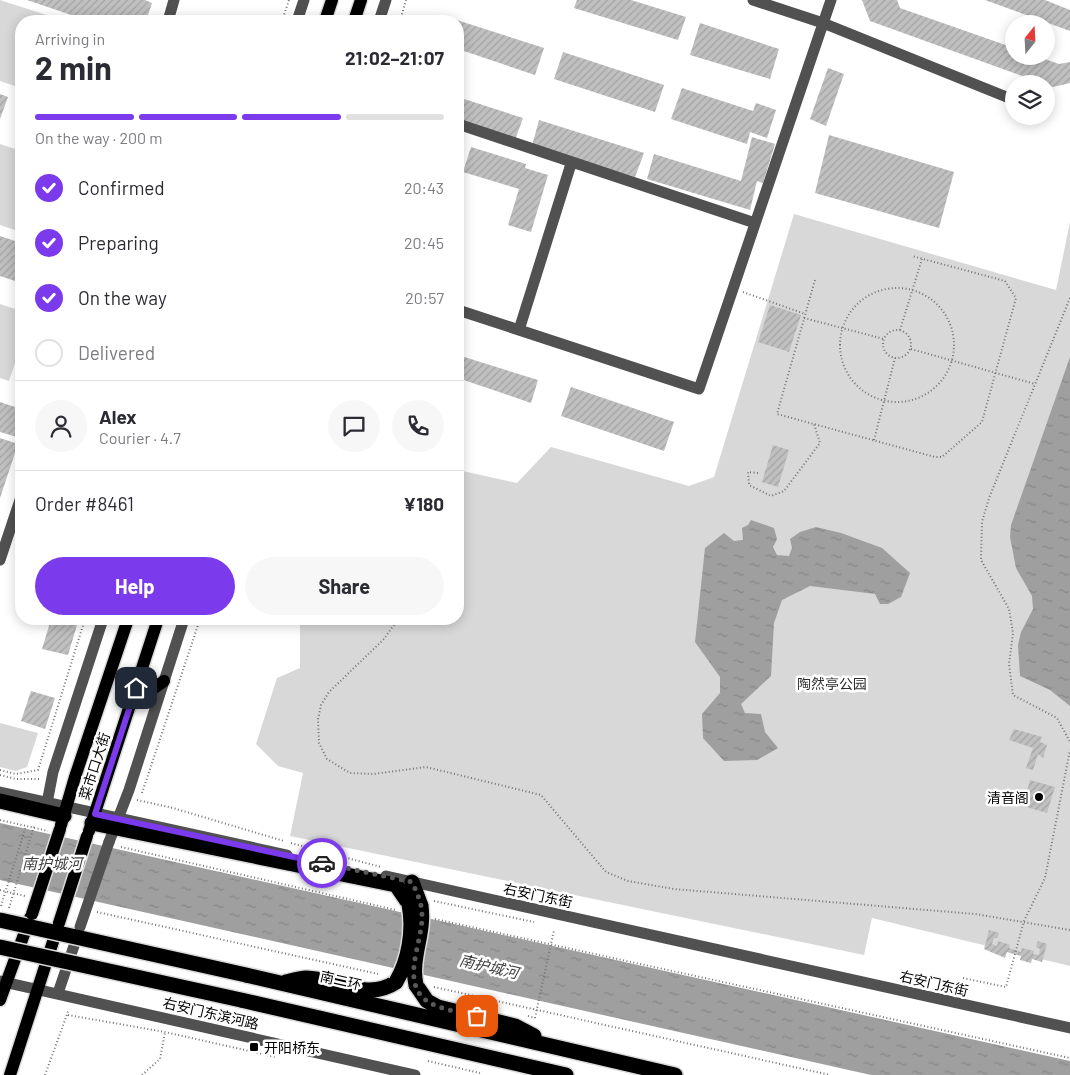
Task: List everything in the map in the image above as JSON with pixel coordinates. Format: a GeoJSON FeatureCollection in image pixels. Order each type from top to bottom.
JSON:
{"type":"FeatureCollection","features":[{"type":"Feature","properties":{"kind":"highway"},"geometry":{"type":"LineString","coordinates":[[0,801],[60,821]]}},
{"type":"Feature","properties":{"kind":"highway"},"geometry":{"type":"LineString","coordinates":[[91,824],[114,834],[396,885],[414,909],[422,928],[413,967],[416,986],[428,1000],[438,1007],[515,1026],[548,1044]]}},
{"type":"Feature","properties":{"kind":"highway"},"geometry":{"type":"LineString","coordinates":[[282,984],[305,978],[372,992],[386,989],[396,982],[402,972],[410,937],[414,909],[412,882]]}},
{"type":"Feature","properties":{"kind":"highway","name":"南二环"},"geometry":{"type":"LineString","coordinates":[[4,914],[282,984],[548,1044],[675,1075]]}},
{"type":"Feature","properties":{"kind":"highway"},"geometry":{"type":"LineString","coordinates":[[0,947],[566,1075]]}},
{"type":"Feature","properties":{"kind":"main road"},"geometry":{"type":"LineString","coordinates":[[327,15],[332,0]]}},
{"type":"Feature","properties":{"kind":"main road"},"geometry":{"type":"LineString","coordinates":[[356,15],[361,0]]}},
{"type":"Feature","properties":{"kind":"main road","name":"菜市口大街"},"geometry":{"type":"LineString","coordinates":[[0,1000],[3,982],[32,914],[60,821],[126,625]]}},
{"type":"Feature","properties":{"kind":"main road","name":"菜市口大街"},"geometry":{"type":"LineString","coordinates":[[10,1075],[156,625]]}},
{"type":"Feature","properties":{"kind":"main road"},"geometry":{"type":"LineString","coordinates":[[130,705],[164,682]]}},
{"type":"Feature","properties":{"kind":"street"},"geometry":{"type":"LineString","coordinates":[[170,15],[174,0]]}},
{"type":"Feature","properties":{"kind":"street"},"geometry":{"type":"LineString","coordinates":[[299,15],[304,0]]}},
{"type":"Feature","properties":{"kind":"street"},"geometry":{"type":"LineString","coordinates":[[381,15],[386,0]]}},
{"type":"Feature","properties":{"kind":"street"},"geometry":{"type":"LineString","coordinates":[[753,0],[824,23],[1005,96]]}},
{"type":"Feature","properties":{"kind":"street"},"geometry":{"type":"LineString","coordinates":[[464,312],[698,389],[831,0]]}},
{"type":"Feature","properties":{"kind":"street"},"geometry":{"type":"LineString","coordinates":[[464,126],[571,164],[755,222]]}},
{"type":"Feature","properties":{"kind":"street"},"geometry":{"type":"LineString","coordinates":[[519,330],[571,164]]}},
{"type":"Feature","properties":{"kind":"street"},"geometry":{"type":"LineString","coordinates":[[0,560],[15,515]]}},
{"type":"Feature","properties":{"kind":"street"},"geometry":{"type":"LineString","coordinates":[[47,803],[51,780],[101,625]]}},
{"type":"Feature","properties":{"kind":"street"},"geometry":{"type":"LineString","coordinates":[[58,993],[114,834],[182,625]]}},
{"type":"Feature","properties":{"kind":"street"},"geometry":{"type":"LineString","coordinates":[[0,792],[47,803],[60,821],[91,824]]}},
{"type":"Feature","properties":{"kind":"street","name":"右安门东街"},"geometry":{"type":"LineString","coordinates":[[114,834],[412,882],[1070,1028]]}},
{"type":"Feature","properties":{"kind":"street","name":"右安门东滨河路"},"geometry":{"type":"LineString","coordinates":[[3,982],[415,1075]]}},
{"type":"Feature","properties":{"kind":"path"},"geometry":{"type":"LineString","coordinates":[[284,15],[289,0]]}},
{"type":"Feature","properties":{"kind":"path"},"geometry":{"type":"LineString","coordinates":[[402,15],[406,0]]}},
{"type":"Feature","properties":{"kind":"path"},"geometry":{"type":"LineString","coordinates":[[815,280],[777,414],[935,457],[948,454],[982,422],[1016,298],[1006,281],[912,256]]}},
{"type":"Feature","properties":{"kind":"path"},"geometry":{"type":"LineString","coordinates":[[900,330],[922,259]]}},
{"type":"Feature","properties":{"kind":"path"},"geometry":{"type":"LineString","coordinates":[[732,288],[805,314]]}},
{"type":"Feature","properties":{"kind":"path"},"geometry":{"type":"LineString","coordinates":[[897,288],[913,290],[928,298],[946,317],[954,342],[952,360],[940,382],[926,394],[908,401],[883,400],[861,389],[845,369],[840,345],[842,328],[854,308],[873,293],[897,288]]}},
{"type":"Feature","properties":{"kind":"path"},"geometry":{"type":"LineString","coordinates":[[1070,298],[989,498],[982,522],[981,560],[1009,609],[1013,633],[1009,664],[1013,695],[1058,718],[1070,742]]}},
{"type":"Feature","properties":{"kind":"path"},"geometry":{"type":"LineString","coordinates":[[804,318],[884,339]]}},
{"type":"Feature","properties":{"kind":"path"},"geometry":{"type":"LineString","coordinates":[[900,330],[910,337],[911,349],[903,358],[895,358],[886,353],[884,339],[888,333],[900,330]]}},
{"type":"Feature","properties":{"kind":"path"},"geometry":{"type":"LineString","coordinates":[[911,349],[1035,384]]}},
{"type":"Feature","properties":{"kind":"path"},"geometry":{"type":"LineString","coordinates":[[874,440],[895,358]]}},
{"type":"Feature","properties":{"kind":"path"},"geometry":{"type":"LineString","coordinates":[[758,473],[748,472],[749,485],[771,496],[784,491],[820,443],[814,424]]}},
{"type":"Feature","properties":{"kind":"path"},"geometry":{"type":"LineString","coordinates":[[0,770],[16,774],[38,770],[83,625]]}},
{"type":"Feature","properties":{"kind":"path"},"geometry":{"type":"LineString","coordinates":[[142,793],[198,625]]}},
{"type":"Feature","properties":{"kind":"path"},"geometry":{"type":"LineString","coordinates":[[394,625],[384,639],[329,692],[321,705],[318,720],[319,743],[327,759],[350,774],[373,774],[426,768],[541,795],[606,872],[628,880],[674,889],[975,914],[1070,930]]}},
{"type":"Feature","properties":{"kind":"path"},"geometry":{"type":"LineString","coordinates":[[964,978],[1006,987],[1024,921],[1044,878],[1070,750]]}},
{"type":"Feature","properties":{"kind":"path"},"geometry":{"type":"LineString","coordinates":[[0,775],[16,779],[51,780]]}},
{"type":"Feature","properties":{"kind":"path"},"geometry":{"type":"LineString","coordinates":[[126,798],[173,808],[235,828],[388,869]]}},
{"type":"Feature","properties":{"kind":"path"},"geometry":{"type":"LineString","coordinates":[[0,820],[60,821]]}},
{"type":"Feature","properties":{"kind":"path"},"geometry":{"type":"LineString","coordinates":[[1,906],[26,826]]}},
{"type":"Feature","properties":{"kind":"path"},"geometry":{"type":"LineString","coordinates":[[4,914],[34,826]]}},
{"type":"Feature","properties":{"kind":"path"},"geometry":{"type":"LineString","coordinates":[[114,834],[414,909],[1070,1058]]}},
{"type":"Feature","properties":{"kind":"path"},"geometry":{"type":"LineString","coordinates":[[535,1018],[554,930]]}},
{"type":"Feature","properties":{"kind":"path"},"geometry":{"type":"LineString","coordinates":[[456,1000],[458,992]]}},
{"type":"Feature","properties":{"kind":"path"},"geometry":{"type":"LineString","coordinates":[[490,1008],[492,1000]]}},
{"type":"Feature","properties":{"kind":"path"},"geometry":{"type":"LineString","coordinates":[[45,1075],[68,1015],[165,1032],[281,1058]]}},
{"type":"Feature","properties":{"kind":"path"},"geometry":{"type":"LineString","coordinates":[[142,1075],[160,1058],[165,1032]]}},
{"type":"Feature","properties":{"kind":"path"},"geometry":{"type":"LineString","coordinates":[[428,1061],[480,1073]]}},
{"type":"Feature","properties":{"kind":"green space"},"geometry":{"type":"Polygon","coordinates":[[[0,0],[46,15],[15,15],[15,86],[0,81],[0,0]]]}},
{"type":"Feature","properties":{"kind":"green space"},"geometry":{"type":"Polygon","coordinates":[[[0,144],[15,149],[15,230],[0,225],[0,144]]]}},
{"type":"Feature","properties":{"kind":"green space","name":"陶然亭公园"},"geometry":{"type":"Polygon","coordinates":[[[794,214],[1056,290],[1070,222],[1070,966],[872,918],[864,955],[290,836],[303,773],[278,766],[256,744],[277,678],[300,668],[300,625],[464,625],[464,471],[517,483],[551,447],[689,486],[714,477],[794,214]]]}},
{"type":"Feature","properties":{"kind":"green space"},"geometry":{"type":"Polygon","coordinates":[[[0,304],[15,309],[15,364],[9,381],[0,378],[0,304]]]}},
{"type":"Feature","properties":{"kind":"green space"},"geometry":{"type":"Polygon","coordinates":[[[0,723],[38,733],[27,767],[16,771],[0,767],[0,723]]]}},
{"type":"Feature","properties":{"kind":"water"},"geometry":{"type":"Polygon","coordinates":[[[1070,357],[1070,706],[1050,690],[1020,676],[1018,645],[1021,632],[1033,609],[1032,596],[1016,568],[1010,537],[1011,525],[1070,357]]]}},
{"type":"Feature","properties":{"kind":"water"},"geometry":{"type":"Polygon","coordinates":[[[751,520],[774,528],[777,539],[773,547],[777,555],[789,556],[792,548],[790,539],[800,532],[816,527],[841,533],[882,548],[910,573],[901,597],[888,604],[880,604],[875,594],[810,586],[782,600],[774,623],[771,676],[741,704],[745,713],[761,714],[765,732],[778,748],[757,760],[724,761],[703,738],[702,714],[720,693],[720,677],[695,642],[705,548],[724,533],[734,541],[743,540],[742,528],[748,525],[751,520]]]}},
{"type":"Feature","properties":{"kind":"water","name":"南护城河"},"geometry":{"type":"Polygon","coordinates":[[[0,823],[1070,1061],[1070,1075],[871,1075],[0,880],[0,823]]]}},
{"type":"Feature","properties":{"kind":"building"},"geometry":{"type":"Polygon","coordinates":[[[27,0],[145,0],[152,3],[148,15],[71,15],[27,0]]]}},
{"type":"Feature","properties":{"kind":"building"},"geometry":{"type":"Polygon","coordinates":[[[577,0],[631,0],[686,17],[678,40],[574,8],[577,0]]]}},
{"type":"Feature","properties":{"kind":"building"},"geometry":{"type":"Polygon","coordinates":[[[862,0],[897,0],[900,8],[1005,45],[1005,65],[1055,65],[1055,63],[1059,64],[1070,62],[1070,83],[1055,87],[1055,75],[1020,75],[870,21],[862,0]]]}},
{"type":"Feature","properties":{"kind":"building"},"geometry":{"type":"Polygon","coordinates":[[[985,0],[1045,0],[1070,10],[1070,31],[1055,26],[1055,15],[1026,15],[985,0]]]}},
{"type":"Feature","properties":{"kind":"building"},"geometry":{"type":"Polygon","coordinates":[[[464,22],[544,48],[535,75],[464,51],[464,22]]]}},
{"type":"Feature","properties":{"kind":"building"},"geometry":{"type":"Polygon","coordinates":[[[700,23],[779,49],[770,79],[690,55],[700,23]]]}},
{"type":"Feature","properties":{"kind":"building"},"geometry":{"type":"Polygon","coordinates":[[[563,52],[664,85],[655,112],[554,79],[563,52]]]}},
{"type":"Feature","properties":{"kind":"building"},"geometry":{"type":"Polygon","coordinates":[[[828,68],[844,74],[826,126],[810,119],[828,68]]]}},
{"type":"Feature","properties":{"kind":"building"},"geometry":{"type":"Polygon","coordinates":[[[682,88],[753,111],[756,103],[776,110],[767,138],[750,132],[747,144],[671,119],[682,88]]]}},
{"type":"Feature","properties":{"kind":"building"},"geometry":{"type":"Polygon","coordinates":[[[0,94],[8,97],[0,119],[0,94]]]}},
{"type":"Feature","properties":{"kind":"building"},"geometry":{"type":"Polygon","coordinates":[[[464,99],[523,118],[515,140],[464,123],[464,99]]]}},
{"type":"Feature","properties":{"kind":"building"},"geometry":{"type":"Polygon","coordinates":[[[539,120],[644,153],[635,177],[532,146],[539,120]]]}},
{"type":"Feature","properties":{"kind":"building"},"geometry":{"type":"Polygon","coordinates":[[[829,135],[954,172],[939,228],[815,193],[829,135]]]}},
{"type":"Feature","properties":{"kind":"building"},"geometry":{"type":"Polygon","coordinates":[[[752,137],[775,144],[763,183],[757,181],[750,210],[647,179],[654,154],[741,181],[752,137]]]}},
{"type":"Feature","properties":{"kind":"building"},"geometry":{"type":"Polygon","coordinates":[[[471,147],[526,164],[525,168],[548,175],[531,232],[508,225],[519,189],[464,172],[471,147]]]}},
{"type":"Feature","properties":{"kind":"building"},"geometry":{"type":"Polygon","coordinates":[[[0,236],[15,241],[15,281],[0,276],[0,236]]]}},
{"type":"Feature","properties":{"kind":"building"},"geometry":{"type":"Polygon","coordinates":[[[770,305],[801,315],[789,352],[758,342],[770,305]]]}},
{"type":"Feature","properties":{"kind":"building"},"geometry":{"type":"Polygon","coordinates":[[[464,357],[538,380],[531,403],[464,380],[464,357]]]}},
{"type":"Feature","properties":{"kind":"building"},"geometry":{"type":"Polygon","coordinates":[[[571,387],[674,422],[664,451],[561,416],[571,387]]]}},
{"type":"Feature","properties":{"kind":"building"},"geometry":{"type":"Polygon","coordinates":[[[0,402],[15,407],[15,436],[0,432],[0,402]]]}},
{"type":"Feature","properties":{"kind":"building"},"geometry":{"type":"Polygon","coordinates":[[[0,438],[15,443],[15,453],[0,498],[0,438]]]}},
{"type":"Feature","properties":{"kind":"building"},"geometry":{"type":"Polygon","coordinates":[[[773,445],[789,450],[778,487],[762,482],[773,445]]]}},
{"type":"Feature","properties":{"kind":"building"},"geometry":{"type":"Polygon","coordinates":[[[49,625],[77,625],[68,655],[42,649],[49,625]]]}},
{"type":"Feature","properties":{"kind":"building"},"geometry":{"type":"Polygon","coordinates":[[[31,691],[55,698],[45,729],[21,721],[31,691]]]}},
{"type":"Feature","properties":{"kind":"building"},"geometry":{"type":"Polygon","coordinates":[[[1014,729],[1042,737],[1040,742],[1047,745],[1043,758],[1038,754],[1033,770],[1026,768],[1033,748],[1009,740],[1014,729]]]}},
{"type":"Feature","properties":{"kind":"building","name":"清音阁"},"geometry":{"type":"Polygon","coordinates":[[[1030,780],[1055,787],[1047,813],[1023,806],[1030,780]]]}},
{"type":"Feature","properties":{"kind":"building"},"geometry":{"type":"Polygon","coordinates":[[[989,930],[999,933],[997,938],[994,938],[992,944],[997,946],[998,941],[1010,945],[1009,948],[1021,952],[1022,948],[1034,951],[1033,954],[1039,955],[1040,949],[1036,947],[1038,941],[1047,944],[1042,962],[1032,959],[1031,963],[1020,960],[1021,956],[1007,952],[1005,958],[984,949],[989,930]]]}},
{"type":"Feature","properties":{"kind":"way so far"},"geometry":{"type":"LineString","coordinates":[[322,863],[412,882],[419,898],[422,914],[422,928],[413,967],[416,986],[428,1000],[438,1007],[477,1016]]}},
{"type":"Feature","properties":{"kind":"place","name":"清音阁"},"geometry":{"type":"Point","coordinates":[1039,797]}},
{"type":"Feature","properties":{"kind":"place","name":"开阳桥东"},"geometry":{"type":"Point","coordinates":[254,1047]}},
{"type":"Feature","properties":{"kind":"route"},"geometry":{"type":"LineString","coordinates":[[136,688],[95,814],[322,863]]}}]}
